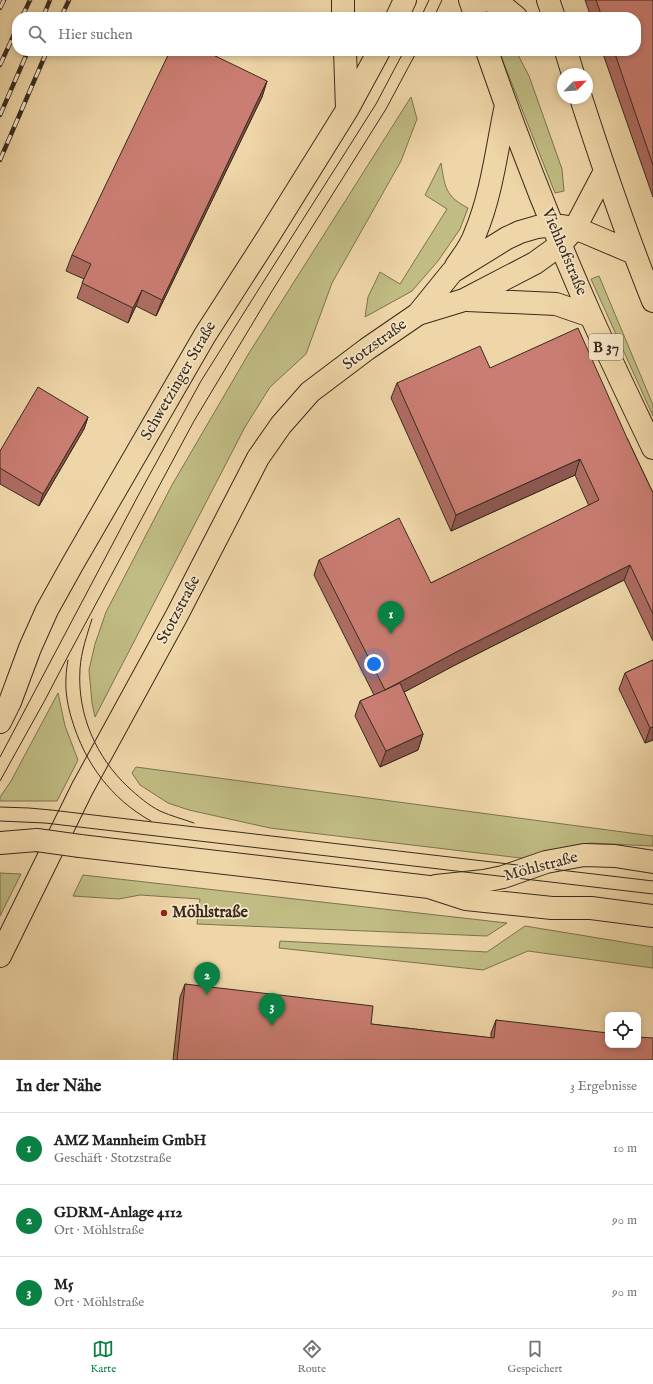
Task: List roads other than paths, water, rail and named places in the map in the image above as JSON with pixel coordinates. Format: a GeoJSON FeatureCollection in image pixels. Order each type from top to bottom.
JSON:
{"type":"FeatureCollection","features":[{"type":"Feature","properties":{"kind":"main road"},"geometry":{"type":"LineString","coordinates":[[343,0],[343,12]]}},
{"type":"Feature","properties":{"kind":"main road"},"geometry":{"type":"LineString","coordinates":[[399,12],[405,0]]}},
{"type":"Feature","properties":{"kind":"main road"},"geometry":{"type":"LineString","coordinates":[[470,0],[474,12]]}},
{"type":"Feature","properties":{"kind":"main road"},"geometry":{"type":"LineString","coordinates":[[488,0],[510,12]]}},
{"type":"Feature","properties":{"kind":"main road"},"geometry":{"type":"LineString","coordinates":[[548,0],[552,12]]}},
{"type":"Feature","properties":{"kind":"main road"},"geometry":{"type":"LineString","coordinates":[[345,56],[347,110]]}},
{"type":"Feature","properties":{"kind":"main road","name":"Schwetzinger Straße"},"geometry":{"type":"LineString","coordinates":[[0,722],[10,702],[47,610],[72,565],[205,335],[347,110],[376,56]]}},
{"type":"Feature","properties":{"kind":"main road","name":"Viehhofstraße"},"geometry":{"type":"LineString","coordinates":[[490,56],[506,105],[557,235],[591,316],[653,448]]}},
{"type":"Feature","properties":{"kind":"main road"},"geometry":{"type":"LineString","coordinates":[[583,104],[634,253],[653,301]]}},
{"type":"Feature","properties":{"kind":"main road"},"geometry":{"type":"LineString","coordinates":[[452,272],[475,236],[481,220],[506,105]]}},
{"type":"Feature","properties":{"kind":"main road"},"geometry":{"type":"LineString","coordinates":[[557,235],[575,228],[605,171]]}},
{"type":"Feature","properties":{"kind":"main road","name":"Stotzstraße"},"geometry":{"type":"LineString","coordinates":[[0,956],[82,789],[177,615],[258,458],[280,424],[310,392],[367,349],[418,314],[452,272],[506,238],[520,232],[537,227],[557,235],[535,263],[464,300],[418,314]]}},
{"type":"Feature","properties":{"kind":"main road"},"geometry":{"type":"LineString","coordinates":[[575,228],[634,253]]}},
{"type":"Feature","properties":{"kind":"main road"},"geometry":{"type":"LineString","coordinates":[[464,300],[556,304],[591,316]]}},
{"type":"Feature","properties":{"kind":"main road","name":"Möhlstraße"},"geometry":{"type":"LineString","coordinates":[[0,842],[37,840],[429,887],[466,899],[552,908],[591,908],[653,916]]}},
{"type":"Feature","properties":{"kind":"main road","name":"Möhlstraße"},"geometry":{"type":"LineString","coordinates":[[429,887],[497,878],[546,862],[584,855],[615,856],[653,862]]}},
{"type":"Feature","properties":{"kind":"tram line"},"geometry":{"type":"LineString","coordinates":[[423,12],[429,0]]}},
{"type":"Feature","properties":{"kind":"tram line"},"geometry":{"type":"LineString","coordinates":[[436,12],[442,0]]}},
{"type":"Feature","properties":{"kind":"tram line"},"geometry":{"type":"LineString","coordinates":[[0,757],[139,494],[201,381],[376,104],[401,56]]}},
{"type":"Feature","properties":{"kind":"tram line"},"geometry":{"type":"LineString","coordinates":[[0,781],[194,421],[272,291],[386,109],[414,56]]}},
{"type":"Feature","properties":{"kind":"tram line"},"geometry":{"type":"LineString","coordinates":[[92,619],[84,644],[80,669],[82,702],[85,718],[91,734],[98,748],[117,775],[143,800],[160,811],[194,823]]}},
{"type":"Feature","properties":{"kind":"tram line"},"geometry":{"type":"LineString","coordinates":[[68,660],[66,671],[67,699],[77,736],[84,751],[101,778],[112,791],[124,802],[151,821]]}},
{"type":"Feature","properties":{"kind":"tram line"},"geometry":{"type":"LineString","coordinates":[[0,807],[51,810],[653,881]]}},
{"type":"Feature","properties":{"kind":"tram line"},"geometry":{"type":"LineString","coordinates":[[0,821],[45,823],[653,894]]}},
{"type":"Feature","properties":{"kind":"railway"},"geometry":{"type":"LineString","coordinates":[[0,8],[4,0]]}},
{"type":"Feature","properties":{"kind":"railway"},"geometry":{"type":"LineString","coordinates":[[24,12],[30,0]]}},
{"type":"Feature","properties":{"kind":"railway"},"geometry":{"type":"LineString","coordinates":[[45,12],[50,0]]}},
{"type":"Feature","properties":{"kind":"railway"},"geometry":{"type":"LineString","coordinates":[[63,12],[69,0]]}},
{"type":"Feature","properties":{"kind":"railway"},"geometry":{"type":"LineString","coordinates":[[0,65],[12,39]]}},
{"type":"Feature","properties":{"kind":"railway"},"geometry":{"type":"LineString","coordinates":[[0,115],[26,56]]}},
{"type":"Feature","properties":{"kind":"railway"},"geometry":{"type":"LineString","coordinates":[[0,160],[45,56]]}},
{"type":"Feature","properties":{"kind":"place","name":"AMZ Mannheim GmbH"},"geometry":{"type":"Point","coordinates":[391,634]}},
{"type":"Feature","properties":{"kind":"place","name":"Möhlstraße"},"geometry":{"type":"Point","coordinates":[164,913]}},
{"type":"Feature","properties":{"kind":"place","name":"GDRM-Anlage 4112"},"geometry":{"type":"Point","coordinates":[207,995]}},
{"type":"Feature","properties":{"kind":"place","name":"M5"},"geometry":{"type":"Point","coordinates":[272,1026]}}]}
